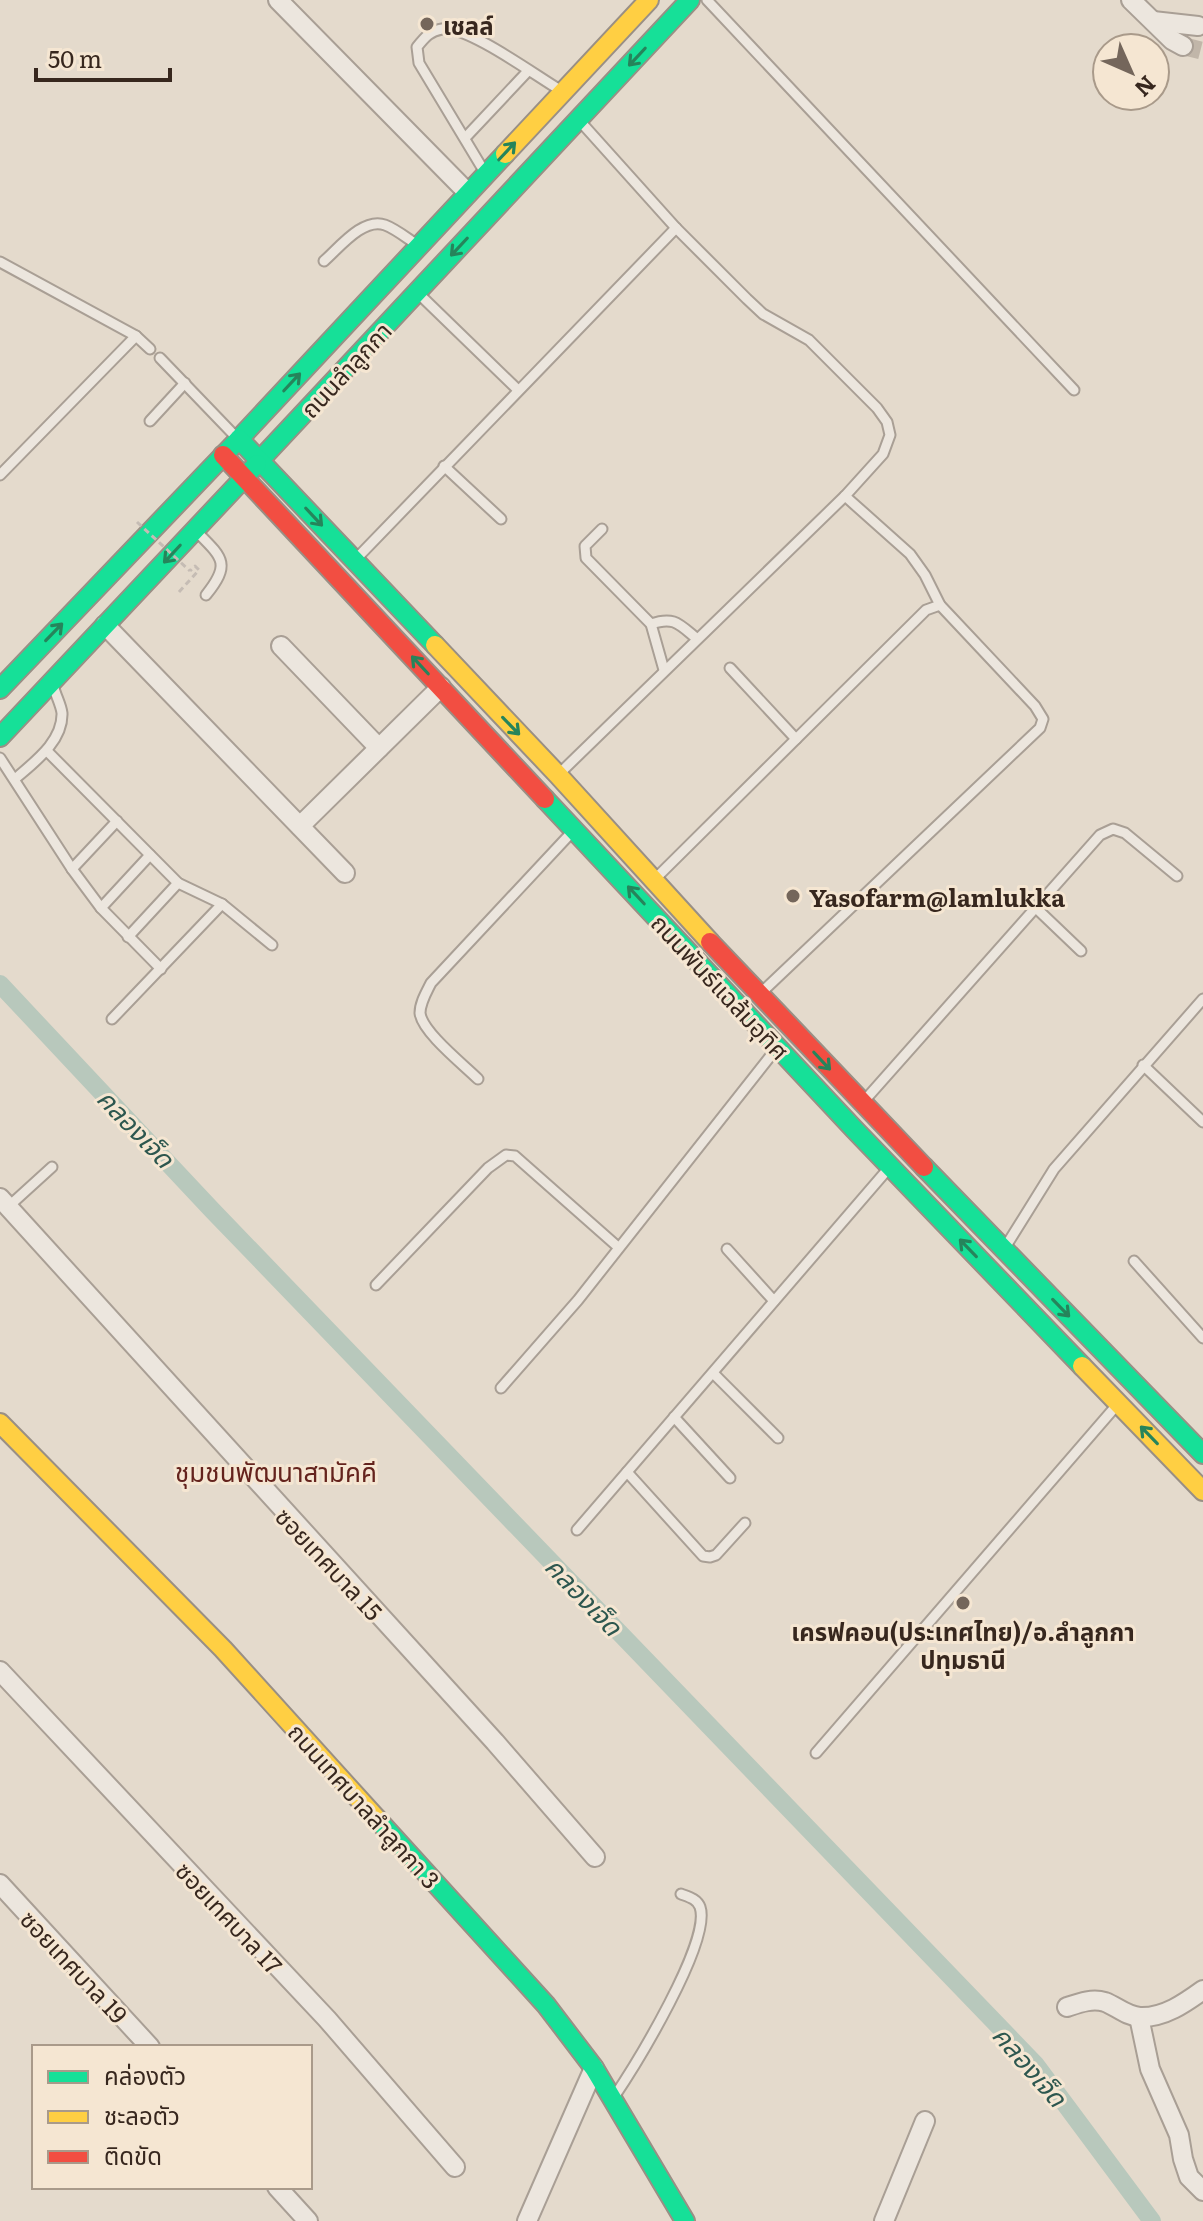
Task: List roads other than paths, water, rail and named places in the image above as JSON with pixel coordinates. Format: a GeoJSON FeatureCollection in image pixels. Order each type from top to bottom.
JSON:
{"type":"FeatureCollection","features":[{"type":"Feature","properties":{"kind":"main road","name":"ถนนลำลูกกา"},"geometry":{"type":"LineString","coordinates":[[0,689],[239,439],[649,0]]}},
{"type":"Feature","properties":{"kind":"main road","name":"ถนนลำลูกกา"},"geometry":{"type":"LineString","coordinates":[[0,737],[690,0]]}},
{"type":"Feature","properties":{"kind":"main road","name":"ถนนพันธ์แฉล้มอุทิศ"},"geometry":{"type":"LineString","coordinates":[[239,439],[558,775],[652,881],[862,1103],[1201,1447]]}},
{"type":"Feature","properties":{"kind":"main road","name":"ถนนพันธ์แฉล้มอุทิศ"},"geometry":{"type":"LineString","coordinates":[[223,455],[890,1166],[1203,1491]]}},
{"type":"Feature","properties":{"kind":"main road","name":"ถนนเทศบาลลำลูกกา 3"},"geometry":{"type":"LineString","coordinates":[[0,1423],[223,1649],[546,2005],[594,2068],[685,2221]]}},
{"type":"Feature","properties":{"kind":"street"},"geometry":{"type":"LineString","coordinates":[[278,0],[468,193]]}},
{"type":"Feature","properties":{"kind":"street"},"geometry":{"type":"LineString","coordinates":[[1131,0],[1172,40],[1183,46]]}},
{"type":"Feature","properties":{"kind":"street"},"geometry":{"type":"LineString","coordinates":[[1153,21],[1198,26]]}},
{"type":"Feature","properties":{"kind":"street"},"geometry":{"type":"LineString","coordinates":[[105,625],[345,873]]}},
{"type":"Feature","properties":{"kind":"street"},"geometry":{"type":"LineString","coordinates":[[281,646],[379,748]]}},
{"type":"Feature","properties":{"kind":"street"},"geometry":{"type":"LineString","coordinates":[[300,826],[441,687]]}},
{"type":"Feature","properties":{"kind":"street","name":"ซอยเทศบาล 15"},"geometry":{"type":"LineString","coordinates":[[4,1203],[495,1742],[595,1857]]}},
{"type":"Feature","properties":{"kind":"street","name":"ซอยเทศบาล 17"},"geometry":{"type":"LineString","coordinates":[[0,1671],[327,2019],[455,2167]]}},
{"type":"Feature","properties":{"kind":"street","name":"ซอยเทศบาล 19"},"geometry":{"type":"LineString","coordinates":[[0,1884],[148,2045]]}},
{"type":"Feature","properties":{"kind":"street"},"geometry":{"type":"LineString","coordinates":[[1067,2007],[1090,2000],[1103,2001],[1139,2017],[1161,2014],[1181,2006],[1203,1990]]}},
{"type":"Feature","properties":{"kind":"street"},"geometry":{"type":"LineString","coordinates":[[1139,2017],[1150,2069],[1179,2135],[1189,2177],[1203,2191]]}},
{"type":"Feature","properties":{"kind":"street"},"geometry":{"type":"LineString","coordinates":[[527,2221],[594,2068]]}},
{"type":"Feature","properties":{"kind":"street"},"geometry":{"type":"LineString","coordinates":[[884,2221],[925,2121]]}},
{"type":"Feature","properties":{"kind":"street"},"geometry":{"type":"LineString","coordinates":[[279,2189],[308,2221]]}},
{"type":"Feature","properties":{"kind":"lane"},"geometry":{"type":"LineString","coordinates":[[707,0],[1074,390]]}},
{"type":"Feature","properties":{"kind":"lane"},"geometry":{"type":"LineString","coordinates":[[486,174],[419,63],[417,47],[428,33],[445,28],[468,34],[563,92]]}},
{"type":"Feature","properties":{"kind":"lane"},"geometry":{"type":"LineString","coordinates":[[465,138],[528,71]]}},
{"type":"Feature","properties":{"kind":"lane"},"geometry":{"type":"LineString","coordinates":[[558,775],[845,496],[883,454],[890,435],[887,422],[877,408],[809,340],[763,314],[676,228],[578,119]]}},
{"type":"Feature","properties":{"kind":"lane"},"geometry":{"type":"LineString","coordinates":[[324,261],[364,227],[376,223],[386,225],[419,246]]}},
{"type":"Feature","properties":{"kind":"lane"},"geometry":{"type":"LineString","coordinates":[[354,560],[676,228]]}},
{"type":"Feature","properties":{"kind":"lane"},"geometry":{"type":"LineString","coordinates":[[0,262],[136,336],[150,349]]}},
{"type":"Feature","properties":{"kind":"lane"},"geometry":{"type":"LineString","coordinates":[[416,292],[518,390]]}},
{"type":"Feature","properties":{"kind":"lane"},"geometry":{"type":"LineString","coordinates":[[0,475],[136,336]]}},
{"type":"Feature","properties":{"kind":"lane"},"geometry":{"type":"LineString","coordinates":[[160,358],[239,439]]}},
{"type":"Feature","properties":{"kind":"lane"},"geometry":{"type":"LineString","coordinates":[[150,421],[185,383]]}},
{"type":"Feature","properties":{"kind":"lane"},"geometry":{"type":"LineString","coordinates":[[444,466],[501,519]]}},
{"type":"Feature","properties":{"kind":"lane"},"geometry":{"type":"LineString","coordinates":[[759,995],[1040,728],[1043,719],[1035,706],[940,605],[910,554],[845,496]]}},
{"type":"Feature","properties":{"kind":"lane"},"geometry":{"type":"LineString","coordinates":[[602,529],[585,546],[586,558],[651,624],[664,670]]}},
{"type":"Feature","properties":{"kind":"lane"},"geometry":{"type":"LineString","coordinates":[[195,530],[220,554],[223,565],[219,578],[206,595]]}},
{"type":"Feature","properties":{"kind":"lane"},"geometry":{"type":"LineString","coordinates":[[652,881],[926,610],[940,605]]}},
{"type":"Feature","properties":{"kind":"lane"},"geometry":{"type":"LineString","coordinates":[[651,624],[665,619],[675,622],[696,638]]}},
{"type":"Feature","properties":{"kind":"lane"},"geometry":{"type":"LineString","coordinates":[[730,668],[796,739]]}},
{"type":"Feature","properties":{"kind":"lane"},"geometry":{"type":"LineString","coordinates":[[15,779],[47,751],[59,727],[62,713],[52,681]]}},
{"type":"Feature","properties":{"kind":"lane"},"geometry":{"type":"LineString","coordinates":[[47,751],[178,883],[222,904],[272,945]]}},
{"type":"Feature","properties":{"kind":"lane"},"geometry":{"type":"LineString","coordinates":[[0,758],[101,908],[161,969]]}},
{"type":"Feature","properties":{"kind":"lane"},"geometry":{"type":"LineString","coordinates":[[72,869],[117,821]]}},
{"type":"Feature","properties":{"kind":"lane"},"geometry":{"type":"LineString","coordinates":[[478,1079],[430,1032],[420,1016],[422,1002],[431,983],[574,829]]}},
{"type":"Feature","properties":{"kind":"lane"},"geometry":{"type":"LineString","coordinates":[[862,1103],[1100,835],[1113,829],[1125,833],[1177,876]]}},
{"type":"Feature","properties":{"kind":"lane"},"geometry":{"type":"LineString","coordinates":[[101,908],[150,855]]}},
{"type":"Feature","properties":{"kind":"lane"},"geometry":{"type":"LineString","coordinates":[[128,937],[178,883]]}},
{"type":"Feature","properties":{"kind":"lane"},"geometry":{"type":"LineString","coordinates":[[112,1019],[222,904]]}},
{"type":"Feature","properties":{"kind":"lane"},"geometry":{"type":"LineString","coordinates":[[1036,908],[1081,951]]}},
{"type":"Feature","properties":{"kind":"lane"},"geometry":{"type":"LineString","coordinates":[[1004,1249],[1054,1169],[1203,999]]}},
{"type":"Feature","properties":{"kind":"lane"},"geometry":{"type":"LineString","coordinates":[[501,1388],[578,1300],[778,1046]]}},
{"type":"Feature","properties":{"kind":"lane"},"geometry":{"type":"LineString","coordinates":[[1143,1065],[1203,1122]]}},
{"type":"Feature","properties":{"kind":"lane"},"geometry":{"type":"LineString","coordinates":[[376,1285],[488,1168],[506,1155],[515,1156],[618,1247]]}},
{"type":"Feature","properties":{"kind":"lane"},"geometry":{"type":"LineString","coordinates":[[577,1530],[890,1166]]}},
{"type":"Feature","properties":{"kind":"lane"},"geometry":{"type":"LineString","coordinates":[[4,1203],[52,1167]]}},
{"type":"Feature","properties":{"kind":"lane"},"geometry":{"type":"LineString","coordinates":[[727,1249],[774,1301]]}},
{"type":"Feature","properties":{"kind":"lane"},"geometry":{"type":"LineString","coordinates":[[1134,1261],[1203,1338]]}},
{"type":"Feature","properties":{"kind":"lane"},"geometry":{"type":"LineString","coordinates":[[713,1373],[778,1438]]}},
{"type":"Feature","properties":{"kind":"lane"},"geometry":{"type":"LineString","coordinates":[[816,1753],[1118,1403]]}},
{"type":"Feature","properties":{"kind":"lane"},"geometry":{"type":"LineString","coordinates":[[674,1417],[730,1478]]}},
{"type":"Feature","properties":{"kind":"lane"},"geometry":{"type":"LineString","coordinates":[[627,1472],[703,1556],[716,1555],[745,1523]]}},
{"type":"Feature","properties":{"kind":"lane"},"geometry":{"type":"LineString","coordinates":[[613,2099],[637,2064],[697,1942],[702,1922],[700,1905],[695,1899],[681,1894]]}},
{"type":"Feature","properties":{"kind":"waterway","name":"คลองเจ็ด"},"geometry":{"type":"LineString","coordinates":[[0,984],[212,1210],[1036,2065],[1152,2221]]}},
{"type":"Feature","properties":{"kind":"tunnel"},"geometry":{"type":"LineString","coordinates":[[1183,46],[1203,51]]}},
{"type":"Feature","properties":{"kind":"place","name":"เชลล์"},"geometry":{"type":"Point","coordinates":[427,24]}},
{"type":"Feature","properties":{"kind":"place","name":"Yasofarm@lamlukka"},"geometry":{"type":"Point","coordinates":[793,896]}},
{"type":"Feature","properties":{"kind":"place","name":"เครฟคอน(ประเทศไทย)/อ.ลำลูกกา ปทุมธานี"},"geometry":{"type":"Point","coordinates":[963,1603]}},
{"type":"Feature","properties":{"kind":"district","name":"ชุมชนพัฒนาสามัคคี"},"geometry":{"type":"Point","coordinates":[276,1470]}}]}
